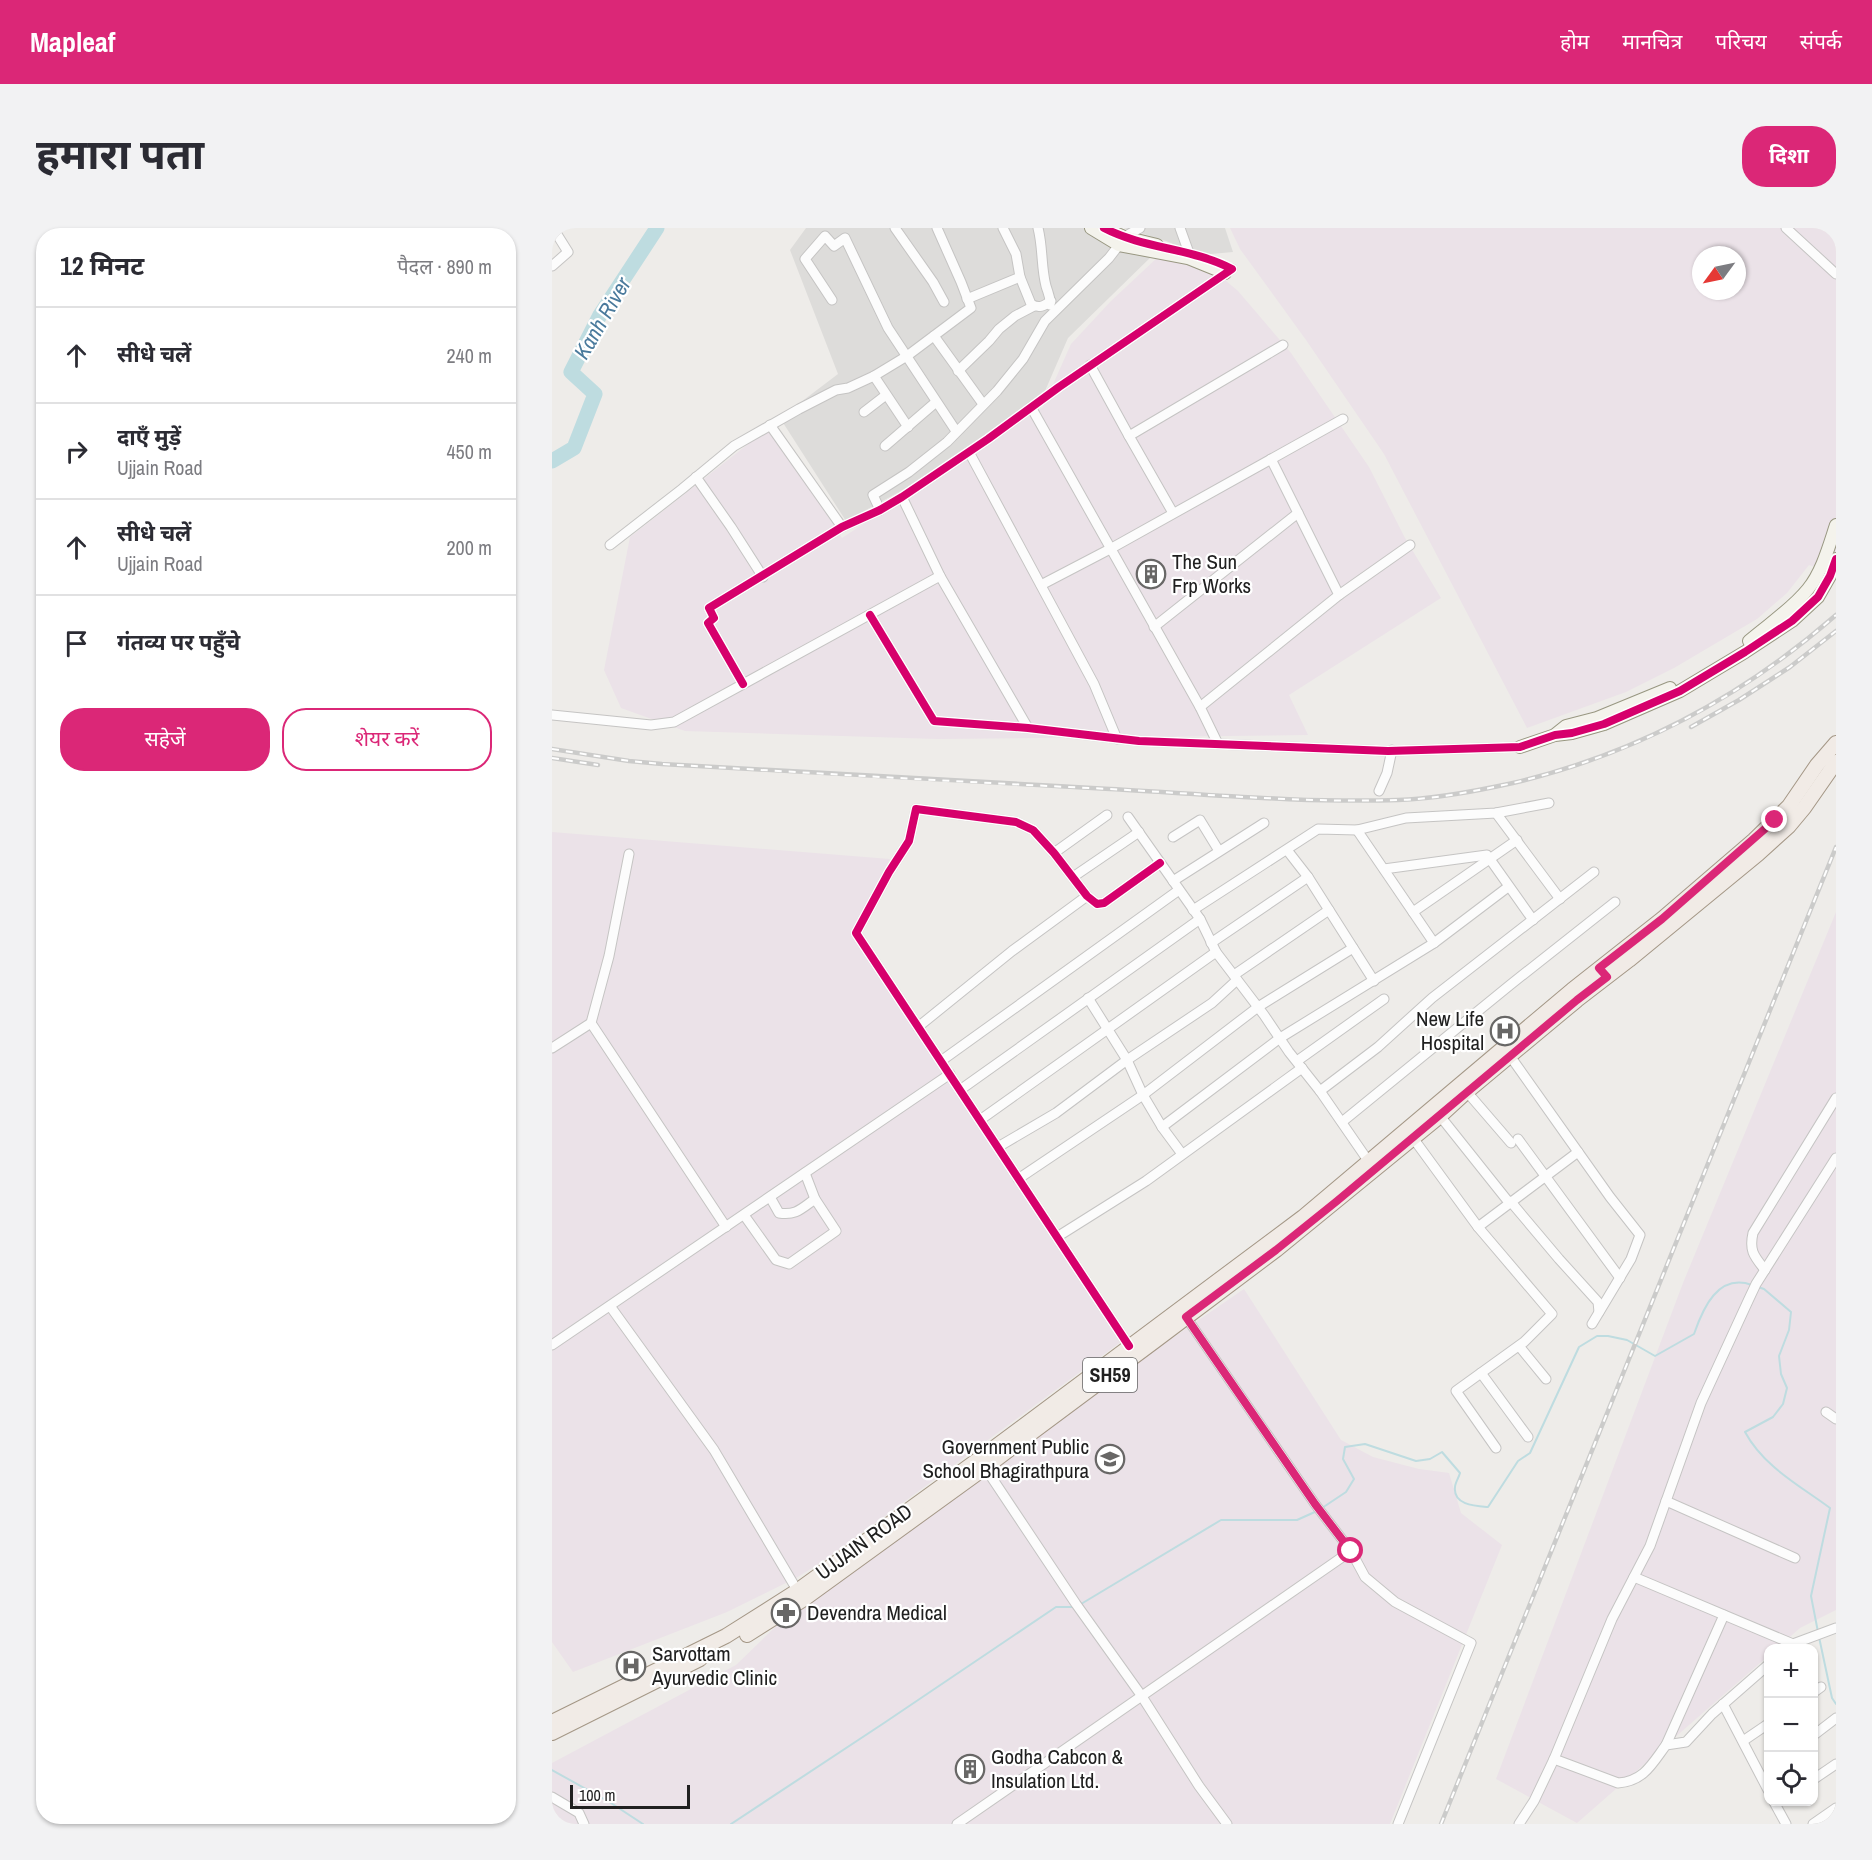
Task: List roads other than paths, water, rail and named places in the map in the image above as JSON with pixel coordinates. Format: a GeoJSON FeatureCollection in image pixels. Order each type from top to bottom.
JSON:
{"type":"FeatureCollection","features":[{"type":"Feature","properties":{"kind":"main road","name":"UJJAIN ROAD"},"geometry":{"type":"LineString","coordinates":[[982,1463],[1128,1346],[1303,1217],[1603,972],[1629,960],[1719,879],[1789,806],[1836,742]]}},
{"type":"Feature","properties":{"kind":"main road","name":"SH59"},"geometry":{"type":"LineString","coordinates":[[1719,879],[1789,826],[1836,762]]}},
{"type":"Feature","properties":{"kind":"main road","name":"UJJAIN ROAD"},"geometry":{"type":"LineString","coordinates":[[552,1733],[732,1643],[1186,1317],[1276,1250],[1440,1116],[1577,1000],[1640,937],[1719,879]]}},
{"type":"Feature","properties":{"kind":"main road","name":"UJJAIN ROAD"},"geometry":{"type":"LineString","coordinates":[[552,1722],[726,1636],[801,1595]]}},
{"type":"Feature","properties":{"kind":"street"},"geometry":{"type":"LineString","coordinates":[[552,266],[568,252],[553,228]]}},
{"type":"Feature","properties":{"kind":"street"},"geometry":{"type":"LineString","coordinates":[[895,228],[933,282],[944,302]]}},
{"type":"Feature","properties":{"kind":"street"},"geometry":{"type":"LineString","coordinates":[[610,545],[734,446],[799,409],[836,390],[848,388],[874,376],[907,357],[971,308],[937,228]]}},
{"type":"Feature","properties":{"kind":"street"},"geometry":{"type":"LineString","coordinates":[[1003,228],[1016,254],[1020,277],[1031,304],[1034,306]]}},
{"type":"Feature","properties":{"kind":"street"},"geometry":{"type":"LineString","coordinates":[[880,510],[873,495],[909,472],[946,442],[1023,359],[1045,321],[1051,301],[1042,267],[1038,228]]}},
{"type":"Feature","properties":{"kind":"street"},"geometry":{"type":"LineString","coordinates":[[1091,228],[1104,238],[1189,253],[1217,261],[1228,271]]}},
{"type":"Feature","properties":{"kind":"street"},"geometry":{"type":"LineString","coordinates":[[1104,228],[1122,241],[1228,271]]}},
{"type":"Feature","properties":{"kind":"street"},"geometry":{"type":"LineString","coordinates":[[1045,321],[1109,258],[1122,241],[1140,228]]}},
{"type":"Feature","properties":{"kind":"street"},"geometry":{"type":"LineString","coordinates":[[1180,228],[1189,253]]}},
{"type":"Feature","properties":{"kind":"street"},"geometry":{"type":"LineString","coordinates":[[1786,228],[1836,274]]}},
{"type":"Feature","properties":{"kind":"street"},"geometry":{"type":"LineString","coordinates":[[832,300],[805,259],[825,236],[834,246],[845,238],[888,328],[956,431]]}},
{"type":"Feature","properties":{"kind":"street"},"geometry":{"type":"LineString","coordinates":[[742,684],[708,623],[714,618],[709,608],[842,527],[902,497],[1228,271]]}},
{"type":"Feature","properties":{"kind":"street"},"geometry":{"type":"LineString","coordinates":[[967,299],[1020,277]]}},
{"type":"Feature","properties":{"kind":"street"},"geometry":{"type":"LineString","coordinates":[[958,371],[1014,316],[1051,301]]}},
{"type":"Feature","properties":{"kind":"street"},"geometry":{"type":"LineString","coordinates":[[934,336],[983,404]]}},
{"type":"Feature","properties":{"kind":"street"},"geometry":{"type":"LineString","coordinates":[[1129,436],[1283,345]]}},
{"type":"Feature","properties":{"kind":"street"},"geometry":{"type":"LineString","coordinates":[[1090,365],[1173,513]]}},
{"type":"Feature","properties":{"kind":"street"},"geometry":{"type":"LineString","coordinates":[[874,376],[908,427]]}},
{"type":"Feature","properties":{"kind":"street"},"geometry":{"type":"LineString","coordinates":[[864,412],[886,395]]}},
{"type":"Feature","properties":{"kind":"street"},"geometry":{"type":"LineString","coordinates":[[885,446],[936,402]]}},
{"type":"Feature","properties":{"kind":"street"},"geometry":{"type":"LineString","coordinates":[[1031,407],[1200,707],[1218,744]]}},
{"type":"Feature","properties":{"kind":"street"},"geometry":{"type":"LineString","coordinates":[[1041,585],[1343,419]]}},
{"type":"Feature","properties":{"kind":"street"},"geometry":{"type":"LineString","coordinates":[[770,425],[842,527]]}},
{"type":"Feature","properties":{"kind":"street"},"geometry":{"type":"LineString","coordinates":[[969,452],[1094,684],[1117,739]]}},
{"type":"Feature","properties":{"kind":"street"},"geometry":{"type":"LineString","coordinates":[[1271,459],[1339,595]]}},
{"type":"Feature","properties":{"kind":"street"},"geometry":{"type":"LineString","coordinates":[[696,477],[763,577]]}},
{"type":"Feature","properties":{"kind":"street"},"geometry":{"type":"LineString","coordinates":[[902,497],[940,576],[1028,728]]}},
{"type":"Feature","properties":{"kind":"street"},"geometry":{"type":"LineString","coordinates":[[1154,627],[1298,513]]}},
{"type":"Feature","properties":{"kind":"street"},"geometry":{"type":"LineString","coordinates":[[870,615],[934,721],[1028,728],[1117,739],[1218,744],[1392,750],[1520,747],[1555,735],[1572,724],[1597,718],[1671,687],[1745,644],[1809,588],[1821,565],[1836,525]]}},
{"type":"Feature","properties":{"kind":"street"},"geometry":{"type":"LineString","coordinates":[[1200,707],[1339,595],[1410,545]]}},
{"type":"Feature","properties":{"kind":"street"},"geometry":{"type":"LineString","coordinates":[[1555,735],[1572,734],[1604,724],[1656,703],[1680,692],[1745,652],[1792,621],[1818,597],[1830,576],[1836,559]]}},
{"type":"Feature","properties":{"kind":"street"},"geometry":{"type":"LineString","coordinates":[[552,716],[651,725],[674,722],[940,576]]}},
{"type":"Feature","properties":{"kind":"street"},"geometry":{"type":"LineString","coordinates":[[1379,791],[1387,773],[1392,750]]}},
{"type":"Feature","properties":{"kind":"street"},"geometry":{"type":"LineString","coordinates":[[1193,910],[1318,829],[1357,830],[1406,818],[1496,813],[1549,803]]}},
{"type":"Feature","properties":{"kind":"street"},"geometry":{"type":"LineString","coordinates":[[1128,1346],[856,933],[889,872],[909,841],[916,809],[1016,822],[1033,830],[1087,896],[1097,904],[1104,903],[1160,863]]}},
{"type":"Feature","properties":{"kind":"street"},"geometry":{"type":"LineString","coordinates":[[1496,813],[1560,899]]}},
{"type":"Feature","properties":{"kind":"street"},"geometry":{"type":"LineString","coordinates":[[1054,853],[1107,815]]}},
{"type":"Feature","properties":{"kind":"street"},"geometry":{"type":"LineString","coordinates":[[1128,817],[1200,920],[1213,947],[1320,1091],[1369,1162]]}},
{"type":"Feature","properties":{"kind":"street"},"geometry":{"type":"LineString","coordinates":[[1173,837],[1200,820],[1219,851]]}},
{"type":"Feature","properties":{"kind":"street"},"geometry":{"type":"LineString","coordinates":[[1173,881],[1264,823]]}},
{"type":"Feature","properties":{"kind":"street"},"geometry":{"type":"LineString","coordinates":[[1357,830],[1434,943]]}},
{"type":"Feature","properties":{"kind":"street"},"geometry":{"type":"LineString","coordinates":[[1073,877],[1139,832]]}},
{"type":"Feature","properties":{"kind":"street"},"geometry":{"type":"LineString","coordinates":[[1413,912],[1517,840]]}},
{"type":"Feature","properties":{"kind":"street"},"geometry":{"type":"LineString","coordinates":[[1287,850],[1308,877],[1374,981]]}},
{"type":"Feature","properties":{"kind":"street"},"geometry":{"type":"LineString","coordinates":[[552,1048],[591,1023],[609,956],[629,854]]}},
{"type":"Feature","properties":{"kind":"street"},"geometry":{"type":"LineString","coordinates":[[1383,869],[1487,855],[1533,920]]}},
{"type":"Feature","properties":{"kind":"street"},"geometry":{"type":"LineString","coordinates":[[1320,1091],[1378,1047],[1432,998],[1594,872]]}},
{"type":"Feature","properties":{"kind":"street"},"geometry":{"type":"LineString","coordinates":[[980,1120],[1108,1030],[1213,947],[1308,877]]}},
{"type":"Feature","properties":{"kind":"street"},"geometry":{"type":"LineString","coordinates":[[1162,1127],[1280,1038],[1434,943],[1508,887]]}},
{"type":"Feature","properties":{"kind":"street"},"geometry":{"type":"LineString","coordinates":[[941,1061],[1179,890]]}},
{"type":"Feature","properties":{"kind":"street"},"geometry":{"type":"LineString","coordinates":[[918,1027],[1012,951],[1087,896]]}},
{"type":"Feature","properties":{"kind":"street"},"geometry":{"type":"LineString","coordinates":[[1342,1122],[1615,902]]}},
{"type":"Feature","properties":{"kind":"street"},"geometry":{"type":"LineString","coordinates":[[998,1147],[1056,1113],[1126,1059],[1212,1003],[1235,978],[1329,910]]}},
{"type":"Feature","properties":{"kind":"street"},"geometry":{"type":"LineString","coordinates":[[960,1090],[1200,920]]}},
{"type":"Feature","properties":{"kind":"street"},"geometry":{"type":"LineString","coordinates":[[1018,1179],[1143,1095],[1258,1007],[1353,948]]}},
{"type":"Feature","properties":{"kind":"street"},"geometry":{"type":"LineString","coordinates":[[1088,998],[1126,1059],[1143,1095],[1162,1127],[1182,1154]]}},
{"type":"Feature","properties":{"kind":"street"},"geometry":{"type":"LineString","coordinates":[[1057,1238],[1146,1181],[1384,999]]}},
{"type":"Feature","properties":{"kind":"street"},"geometry":{"type":"LineString","coordinates":[[591,1023],[726,1227]]}},
{"type":"Feature","properties":{"kind":"street"},"geometry":{"type":"LineString","coordinates":[[1510,1056],[1610,1197],[1641,1235],[1631,1259],[1592,1324]]}},
{"type":"Feature","properties":{"kind":"street"},"geometry":{"type":"LineString","coordinates":[[552,1345],[950,1074]]}},
{"type":"Feature","properties":{"kind":"street"},"geometry":{"type":"LineString","coordinates":[[1467,1092],[1515,1141],[1545,1176],[1620,1278]]}},
{"type":"Feature","properties":{"kind":"street"},"geometry":{"type":"LineString","coordinates":[[1765,1270],[1755,1258],[1750,1244],[1753,1233],[1836,1098]]}},
{"type":"Feature","properties":{"kind":"street"},"geometry":{"type":"LineString","coordinates":[[1440,1116],[1507,1200],[1598,1302],[1599,1311]]}},
{"type":"Feature","properties":{"kind":"street"},"geometry":{"type":"LineString","coordinates":[[1413,1138],[1478,1227],[1552,1314],[1519,1346],[1456,1391],[1496,1448]]}},
{"type":"Feature","properties":{"kind":"street"},"geometry":{"type":"LineString","coordinates":[[1478,1227],[1578,1152]]}},
{"type":"Feature","properties":{"kind":"street"},"geometry":{"type":"LineString","coordinates":[[1520,1824],[1554,1759],[1612,1619],[1650,1546],[1701,1403],[1756,1284],[1836,1158]]}},
{"type":"Feature","properties":{"kind":"street"},"geometry":{"type":"LineString","coordinates":[[744,1215],[776,1260],[789,1264],[836,1231],[815,1199],[805,1173]]}},
{"type":"Feature","properties":{"kind":"street"},"geometry":{"type":"LineString","coordinates":[[770,1197],[779,1213],[789,1215],[799,1211],[815,1199]]}},
{"type":"Feature","properties":{"kind":"street"},"geometry":{"type":"LineString","coordinates":[[609,1306],[714,1450],[801,1595]]}},
{"type":"Feature","properties":{"kind":"street"},"geometry":{"type":"LineString","coordinates":[[1186,1317],[1324,1518],[1351,1551],[1365,1577],[1395,1602],[1472,1643],[1398,1824]]}},
{"type":"Feature","properties":{"kind":"street"},"geometry":{"type":"LineString","coordinates":[[1519,1346],[1546,1379]]}},
{"type":"Feature","properties":{"kind":"street"},"geometry":{"type":"LineString","coordinates":[[1481,1373],[1528,1437]]}},
{"type":"Feature","properties":{"kind":"street"},"geometry":{"type":"LineString","coordinates":[[1826,1412],[1836,1419]]}},
{"type":"Feature","properties":{"kind":"street"},"geometry":{"type":"LineString","coordinates":[[982,1463],[1086,1619],[1142,1695],[1199,1786],[1227,1824]]}},
{"type":"Feature","properties":{"kind":"street"},"geometry":{"type":"LineString","coordinates":[[1666,1501],[1795,1558]]}},
{"type":"Feature","properties":{"kind":"street"},"geometry":{"type":"LineString","coordinates":[[957,1824],[1351,1551]]}},
{"type":"Feature","properties":{"kind":"street"},"geometry":{"type":"LineString","coordinates":[[1634,1577],[1787,1644]]}},
{"type":"Feature","properties":{"kind":"street"},"geometry":{"type":"LineString","coordinates":[[1554,1759],[1618,1783],[1638,1778],[1666,1745],[1724,1615]]}},
{"type":"Feature","properties":{"kind":"street"},"geometry":{"type":"LineString","coordinates":[[1795,1644],[1831,1630]]}},
{"type":"Feature","properties":{"kind":"street"},"geometry":{"type":"LineString","coordinates":[[1666,1745],[1686,1742],[1712,1714],[1764,1669]]}},
{"type":"Feature","properties":{"kind":"street"},"geometry":{"type":"LineString","coordinates":[[1724,1704],[1764,1782]]}},
{"type":"Feature","properties":{"kind":"street"},"geometry":{"type":"LineString","coordinates":[[1818,1732],[1836,1718]]}},
{"type":"Feature","properties":{"kind":"street"},"geometry":{"type":"LineString","coordinates":[[1743,1741],[1764,1727]]}},
{"type":"Feature","properties":{"kind":"street"},"geometry":{"type":"LineString","coordinates":[[1818,1776],[1836,1764]]}},
{"type":"Feature","properties":{"kind":"street"},"geometry":{"type":"LineString","coordinates":[[1760,1774],[1764,1770]]}},
{"type":"Feature","properties":{"kind":"street"},"geometry":{"type":"LineString","coordinates":[[552,1797],[579,1813],[584,1824]]}},
{"type":"Feature","properties":{"kind":"street"},"geometry":{"type":"LineString","coordinates":[[1779,1806],[1786,1824]]}},
{"type":"Feature","properties":{"kind":"street"},"geometry":{"type":"LineString","coordinates":[[1813,1824],[1836,1808]]}},
{"type":"Feature","properties":{"kind":"waterway","name":"Kanh River"},"geometry":{"type":"LineString","coordinates":[[552,461],[574,448],[595,394],[571,372],[600,315],[657,228]]}},
{"type":"Feature","properties":{"kind":"waterway"},"geometry":{"type":"LineString","coordinates":[[1322,1508],[1346,1492],[1354,1479],[1343,1459],[1345,1447],[1365,1444],[1416,1461],[1430,1459],[1442,1452],[1460,1473],[1455,1487],[1457,1498],[1466,1503],[1488,1507],[1518,1461],[1530,1453],[1579,1347],[1597,1336],[1608,1336],[1627,1340],[1655,1356],[1694,1334],[1707,1304],[1721,1288],[1740,1283],[1752,1285]]}},
{"type":"Feature","properties":{"kind":"waterway"},"geometry":{"type":"LineString","coordinates":[[1758,1287],[1764,1289],[1791,1312],[1789,1330],[1779,1356],[1781,1374],[1787,1388],[1783,1404],[1773,1417],[1745,1432],[1772,1465],[1830,1508],[1811,1596],[1818,1632]]}},
{"type":"Feature","properties":{"kind":"waterway"},"geometry":{"type":"LineString","coordinates":[[1081,1604],[1221,1520],[1297,1520],[1317,1511]]}},
{"type":"Feature","properties":{"kind":"waterway"},"geometry":{"type":"LineString","coordinates":[[731,1824],[1056,1607],[1073,1607]]}},
{"type":"Feature","properties":{"kind":"waterway"},"geometry":{"type":"LineString","coordinates":[[1819,1637],[1832,1698],[1836,1704]]}},
{"type":"Feature","properties":{"kind":"waterway"},"geometry":{"type":"LineString","coordinates":[[552,1770],[643,1824]]}},
{"type":"Feature","properties":{"kind":"railway"},"geometry":{"type":"LineString","coordinates":[[552,749],[662,764],[886,777],[1290,799],[1362,801],[1427,798],[1499,786],[1558,771],[1644,739],[1685,719],[1763,672],[1836,615]]}},
{"type":"Feature","properties":{"kind":"railway"},"geometry":{"type":"LineString","coordinates":[[1691,727],[1790,667],[1836,631]]}},
{"type":"Feature","properties":{"kind":"railway"},"geometry":{"type":"LineString","coordinates":[[552,758],[598,765]]}},
{"type":"Feature","properties":{"kind":"railway"},"geometry":{"type":"LineString","coordinates":[[1441,1824],[1836,847]]}},
{"type":"Feature","properties":{"kind":"place","name":"The Sun Frp Works"},"geometry":{"type":"Point","coordinates":[1151,574]}},
{"type":"Feature","properties":{"kind":"place","name":"New Life Hospital"},"geometry":{"type":"Point","coordinates":[1505,1031]}},
{"type":"Feature","properties":{"kind":"place","name":"Government Public School Bhagirathpura"},"geometry":{"type":"Point","coordinates":[1110,1459]}},
{"type":"Feature","properties":{"kind":"place","name":"Devendra Medical"},"geometry":{"type":"Point","coordinates":[786,1613]}},
{"type":"Feature","properties":{"kind":"place","name":"Sarvottam Ayurvedic Clinic"},"geometry":{"type":"Point","coordinates":[631,1666]}},
{"type":"Feature","properties":{"kind":"place","name":"Godha Cabcon & Insulation Ltd."},"geometry":{"type":"Point","coordinates":[970,1769]}}]}
